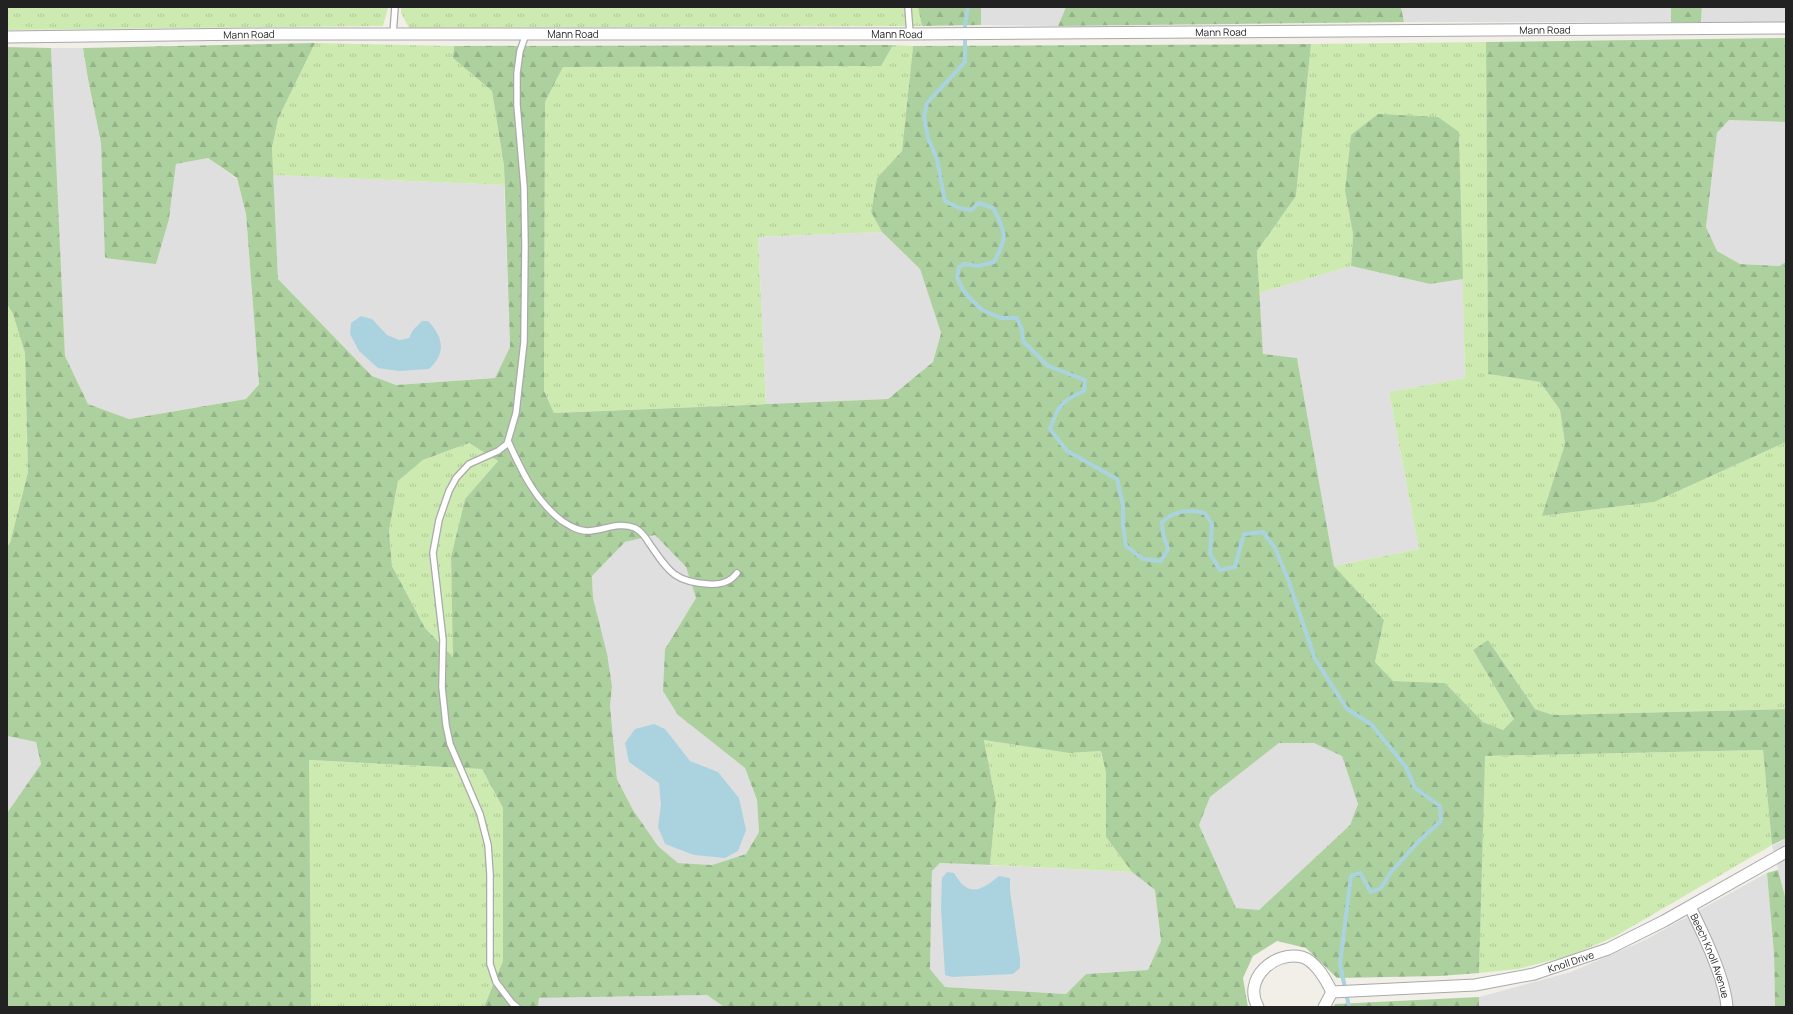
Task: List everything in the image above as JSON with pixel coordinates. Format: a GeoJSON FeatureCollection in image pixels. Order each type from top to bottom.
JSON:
{"type":"FeatureCollection","features":[{"type":"Feature","properties":{"kind":"street","name":"Mann Road"},"geometry":{"type":"LineString","coordinates":[[7,37],[393,34],[910,34],[1786,28]]}},
{"type":"Feature","properties":{"kind":"street","name":"Knoll Drive"},"geometry":{"type":"LineString","coordinates":[[1332,992],[1475,985],[1534,974],[1608,949],[1690,907],[1786,852]]}},
{"type":"Feature","properties":{"kind":"street","name":"Beech Knoll Avenue"},"geometry":{"type":"LineString","coordinates":[[1690,907],[1703,932],[1726,995],[1727,1007]]}},
{"type":"Feature","properties":{"kind":"street"},"geometry":{"type":"LineString","coordinates":[[1258,1007],[1254,990],[1258,975],[1270,962],[1286,956],[1303,958],[1321,972],[1332,992],[1324,1007]]}},
{"type":"Feature","properties":{"kind":"lane"},"geometry":{"type":"LineString","coordinates":[[393,34],[395,7]]}},
{"type":"Feature","properties":{"kind":"lane"},"geometry":{"type":"LineString","coordinates":[[908,7],[910,34]]}},
{"type":"Feature","properties":{"kind":"lane"},"geometry":{"type":"LineString","coordinates":[[517,1007],[512,1003],[496,982],[490,964],[490,874],[488,844],[480,814],[450,744],[446,725],[442,687],[443,640],[433,553],[439,520],[449,491],[456,478],[469,464],[504,447],[508,441],[516,413],[524,342],[524,187],[517,105],[517,73],[520,51],[526,34]]}},
{"type":"Feature","properties":{"kind":"lane"},"geometry":{"type":"LineString","coordinates":[[508,441],[526,479],[541,501],[568,525],[580,531],[589,532],[612,526],[634,528],[647,539],[663,564],[671,572],[679,579],[692,583],[718,585],[733,579],[738,573]]}},
{"type":"Feature","properties":{"kind":"shaded area"},"geometry":{"type":"Polygon","coordinates":[[[981,7],[1066,7],[1058,26],[981,25],[981,7]]]}},
{"type":"Feature","properties":{"kind":"shaded area"},"geometry":{"type":"Polygon","coordinates":[[[1401,7],[1671,7],[1671,22],[1404,22],[1401,7]]]}},
{"type":"Feature","properties":{"kind":"shaded area"},"geometry":{"type":"Polygon","coordinates":[[[1702,7],[1786,7],[1786,23],[1701,22],[1702,7]]]}},
{"type":"Feature","properties":{"kind":"shaded area"},"geometry":{"type":"Polygon","coordinates":[[[51,48],[83,48],[101,143],[106,258],[169,219],[176,164],[208,158],[237,179],[246,214],[259,383],[246,399],[129,419],[88,404],[65,356],[51,48]]]}},
{"type":"Feature","properties":{"kind":"shaded area"},"geometry":{"type":"Polygon","coordinates":[[[1729,120],[1786,122],[1786,262],[1779,266],[1740,264],[1717,252],[1706,227],[1717,133],[1729,120]]]}},
{"type":"Feature","properties":{"kind":"shaded area"},"geometry":{"type":"Polygon","coordinates":[[[273,175],[504,185],[510,347],[495,378],[396,385],[372,376],[278,279],[273,175]]]}},
{"type":"Feature","properties":{"kind":"shaded area"},"geometry":{"type":"Polygon","coordinates":[[[882,232],[920,269],[941,333],[933,362],[888,399],[766,404],[758,237],[882,232]]]}},
{"type":"Feature","properties":{"kind":"shaded area"},"geometry":{"type":"Polygon","coordinates":[[[1351,266],[1430,284],[1463,279],[1465,378],[1389,392],[1419,549],[1334,566],[1297,358],[1263,354],[1259,293],[1351,266]]]}},
{"type":"Feature","properties":{"kind":"shaded area"},"geometry":{"type":"Polygon","coordinates":[[[655,535],[686,567],[696,598],[665,649],[678,715],[745,768],[757,800],[759,832],[746,854],[712,865],[678,863],[658,846],[633,810],[617,779],[610,706],[612,686],[593,598],[592,576],[625,542],[655,535]]]}},
{"type":"Feature","properties":{"kind":"shaded area"},"geometry":{"type":"Polygon","coordinates":[[[7,736],[36,742],[41,764],[7,813],[7,736]]]}},
{"type":"Feature","properties":{"kind":"shaded area"},"geometry":{"type":"Polygon","coordinates":[[[1279,743],[1314,743],[1342,755],[1358,804],[1350,825],[1259,910],[1236,909],[1199,825],[1210,797],[1279,743]]]}},
{"type":"Feature","properties":{"kind":"shaded area"},"geometry":{"type":"Polygon","coordinates":[[[1786,838],[1786,900],[1772,846],[1786,838]]]}},
{"type":"Feature","properties":{"kind":"shaded area"},"geometry":{"type":"Polygon","coordinates":[[[940,863],[1132,872],[1155,890],[1161,941],[1148,970],[1086,974],[1066,994],[945,987],[930,969],[932,871],[940,863]]]}},
{"type":"Feature","properties":{"kind":"shaded area"},"geometry":{"type":"Polygon","coordinates":[[[1767,873],[1774,954],[1775,1007],[1479,1007],[1479,997],[1571,972],[1643,941],[1767,873]]]}},
{"type":"Feature","properties":{"kind":"shaded area"},"geometry":{"type":"Polygon","coordinates":[[[707,995],[724,1007],[538,1007],[539,998],[707,995]]]}},
{"type":"Feature","properties":{"kind":"green space"},"geometry":{"type":"Polygon","coordinates":[[[7,7],[388,8],[383,26],[7,30],[7,7]]]}},
{"type":"Feature","properties":{"kind":"green space"},"geometry":{"type":"Polygon","coordinates":[[[401,7],[918,7],[922,26],[409,28],[401,13],[401,7]]]}},
{"type":"Feature","properties":{"kind":"green space"},"geometry":{"type":"Polygon","coordinates":[[[918,7],[981,7],[981,25],[922,26],[918,7]]]}},
{"type":"Feature","properties":{"kind":"green space"},"geometry":{"type":"Polygon","coordinates":[[[1066,7],[1401,7],[1404,22],[1058,26],[1066,7]]]}},
{"type":"Feature","properties":{"kind":"green space"},"geometry":{"type":"Polygon","coordinates":[[[1671,7],[1702,7],[1701,22],[1671,22],[1671,7]]]}},
{"type":"Feature","properties":{"kind":"green space"},"geometry":{"type":"Polygon","coordinates":[[[1786,38],[1786,122],[1729,120],[1717,133],[1706,227],[1717,251],[1740,264],[1779,266],[1786,262],[1786,442],[1654,502],[1542,516],[1565,444],[1560,410],[1540,382],[1488,374],[1486,42],[1786,38]]]}},
{"type":"Feature","properties":{"kind":"green space"},"geometry":{"type":"Polygon","coordinates":[[[1486,42],[1488,374],[1540,382],[1560,410],[1565,444],[1543,516],[1654,502],[1786,442],[1786,709],[1553,715],[1535,709],[1488,640],[1473,650],[1515,720],[1503,730],[1483,722],[1445,683],[1393,681],[1375,662],[1384,620],[1334,566],[1419,549],[1389,392],[1465,378],[1459,132],[1345,191],[1353,234],[1351,266],[1259,293],[1257,251],[1296,196],[1311,44],[1486,42]]]}},
{"type":"Feature","properties":{"kind":"green space"},"geometry":{"type":"Polygon","coordinates":[[[315,43],[454,46],[453,58],[492,91],[504,166],[504,185],[273,175],[272,148],[278,119],[315,43]]]}},
{"type":"Feature","properties":{"kind":"green space"},"geometry":{"type":"Polygon","coordinates":[[[315,43],[278,119],[272,148],[278,279],[372,376],[396,385],[495,378],[510,347],[504,166],[492,91],[453,58],[454,46],[893,45],[881,66],[563,67],[545,102],[544,391],[554,413],[888,399],[933,362],[941,333],[920,269],[882,232],[871,212],[877,178],[902,151],[913,46],[1311,44],[1296,196],[1257,251],[1263,354],[1297,358],[1334,566],[1384,620],[1375,662],[1393,681],[1445,683],[1483,722],[1503,730],[1514,719],[1473,650],[1488,640],[1535,709],[1553,715],[1786,709],[1786,838],[1772,845],[1763,750],[1485,756],[1479,973],[1440,976],[1337,978],[1306,948],[1277,941],[1253,956],[1243,978],[1248,1007],[724,1007],[707,995],[539,998],[538,1007],[484,1007],[503,961],[503,808],[482,769],[309,760],[311,1007],[7,1007],[7,813],[41,764],[36,742],[7,736],[7,547],[10,543],[28,472],[25,353],[13,314],[7,304],[7,47],[51,48],[65,356],[88,404],[129,419],[246,399],[259,384],[246,214],[237,178],[208,158],[176,164],[169,219],[156,264],[105,258],[101,143],[83,48],[315,43]],[[469,443],[423,460],[398,481],[389,531],[392,566],[425,628],[453,657],[451,557],[465,499],[498,461],[469,443]],[[655,535],[625,542],[592,576],[593,598],[607,654],[612,686],[610,706],[617,779],[633,810],[658,846],[678,863],[712,865],[746,854],[759,832],[757,800],[745,768],[678,715],[663,691],[665,649],[696,598],[686,567],[655,535]],[[984,740],[996,802],[990,865],[940,863],[932,871],[930,969],[945,987],[1066,994],[1086,974],[1148,970],[1161,941],[1155,890],[1132,872],[1106,837],[1106,773],[1101,751],[1069,753],[984,740]],[[1279,743],[1210,797],[1199,825],[1236,908],[1259,910],[1350,825],[1358,804],[1342,756],[1314,743],[1279,743]]]}},
{"type":"Feature","properties":{"kind":"green space"},"geometry":{"type":"Polygon","coordinates":[[[893,45],[913,46],[902,151],[877,178],[871,212],[882,232],[758,237],[766,404],[554,413],[544,391],[545,102],[563,67],[880,66],[893,45]]]}},
{"type":"Feature","properties":{"kind":"green space"},"geometry":{"type":"Polygon","coordinates":[[[1378,114],[1438,117],[1459,132],[1463,279],[1430,284],[1351,266],[1353,234],[1345,191],[1351,135],[1378,114]]]}},
{"type":"Feature","properties":{"kind":"green space"},"geometry":{"type":"Polygon","coordinates":[[[7,304],[13,314],[25,353],[28,472],[10,543],[7,547],[7,304]]]}},
{"type":"Feature","properties":{"kind":"green space"},"geometry":{"type":"Polygon","coordinates":[[[469,443],[498,461],[465,499],[451,557],[454,658],[425,628],[392,566],[389,531],[398,481],[423,460],[469,443]]]}},
{"type":"Feature","properties":{"kind":"green space"},"geometry":{"type":"Polygon","coordinates":[[[984,740],[1069,753],[1101,751],[1106,773],[1106,837],[1132,872],[990,865],[996,802],[984,740]]]}},
{"type":"Feature","properties":{"kind":"green space"},"geometry":{"type":"Polygon","coordinates":[[[1763,750],[1772,845],[1614,937],[1572,955],[1518,969],[1479,973],[1484,756],[1763,750]]]}},
{"type":"Feature","properties":{"kind":"green space"},"geometry":{"type":"Polygon","coordinates":[[[308,760],[482,769],[503,808],[503,961],[484,1007],[311,1007],[308,760]]]}},
{"type":"Feature","properties":{"kind":"green space"},"geometry":{"type":"Polygon","coordinates":[[[1778,870],[1786,900],[1786,1007],[1775,1007],[1774,954],[1767,873],[1778,870]]]}},
{"type":"Feature","properties":{"kind":"green space"},"geometry":{"type":"Polygon","coordinates":[[[1479,997],[1479,1007],[1333,1007],[1335,1004],[1479,997]]]}},
{"type":"Feature","properties":{"kind":"water"},"geometry":{"type":"Polygon","coordinates":[[[361,316],[372,319],[387,335],[399,340],[409,338],[413,330],[422,321],[428,321],[440,339],[441,345],[438,357],[429,369],[399,371],[378,368],[359,351],[350,334],[351,323],[361,316]]]}},
{"type":"Feature","properties":{"kind":"water"},"geometry":{"type":"Polygon","coordinates":[[[654,724],[665,729],[690,761],[718,772],[739,798],[746,830],[738,851],[725,858],[694,855],[665,844],[658,827],[661,805],[659,783],[629,762],[625,743],[635,729],[654,724]]]}},
{"type":"Feature","properties":{"kind":"water"},"geometry":{"type":"Polygon","coordinates":[[[947,872],[954,873],[964,886],[975,890],[981,888],[999,876],[1010,878],[1010,891],[1020,959],[1020,968],[1013,974],[952,977],[945,975],[941,908],[942,878],[947,872]]]}},
{"type":"Feature","properties":{"kind":"waterway"},"geometry":{"type":"LineString","coordinates":[[968,7],[965,24],[965,62],[927,103],[924,117],[928,138],[937,159],[945,201],[959,208],[971,210],[979,203],[993,208],[1003,229],[1004,235],[1002,247],[994,262],[979,266],[964,264],[959,267],[957,278],[965,293],[982,310],[1001,318],[1017,318],[1022,330],[1023,341],[1048,366],[1085,380],[1084,391],[1065,401],[1061,405],[1055,415],[1050,429],[1067,451],[1117,479],[1123,505],[1123,525],[1126,546],[1143,559],[1161,561],[1168,549],[1163,534],[1162,522],[1177,513],[1188,511],[1205,513],[1212,524],[1210,554],[1220,570],[1235,567],[1244,534],[1263,532],[1275,548],[1289,582],[1315,659],[1347,709],[1372,725],[1406,767],[1415,788],[1440,806],[1441,821],[1419,841],[1391,872],[1381,888],[1371,892],[1360,873],[1351,876],[1340,964],[1349,1007]]}}]}
